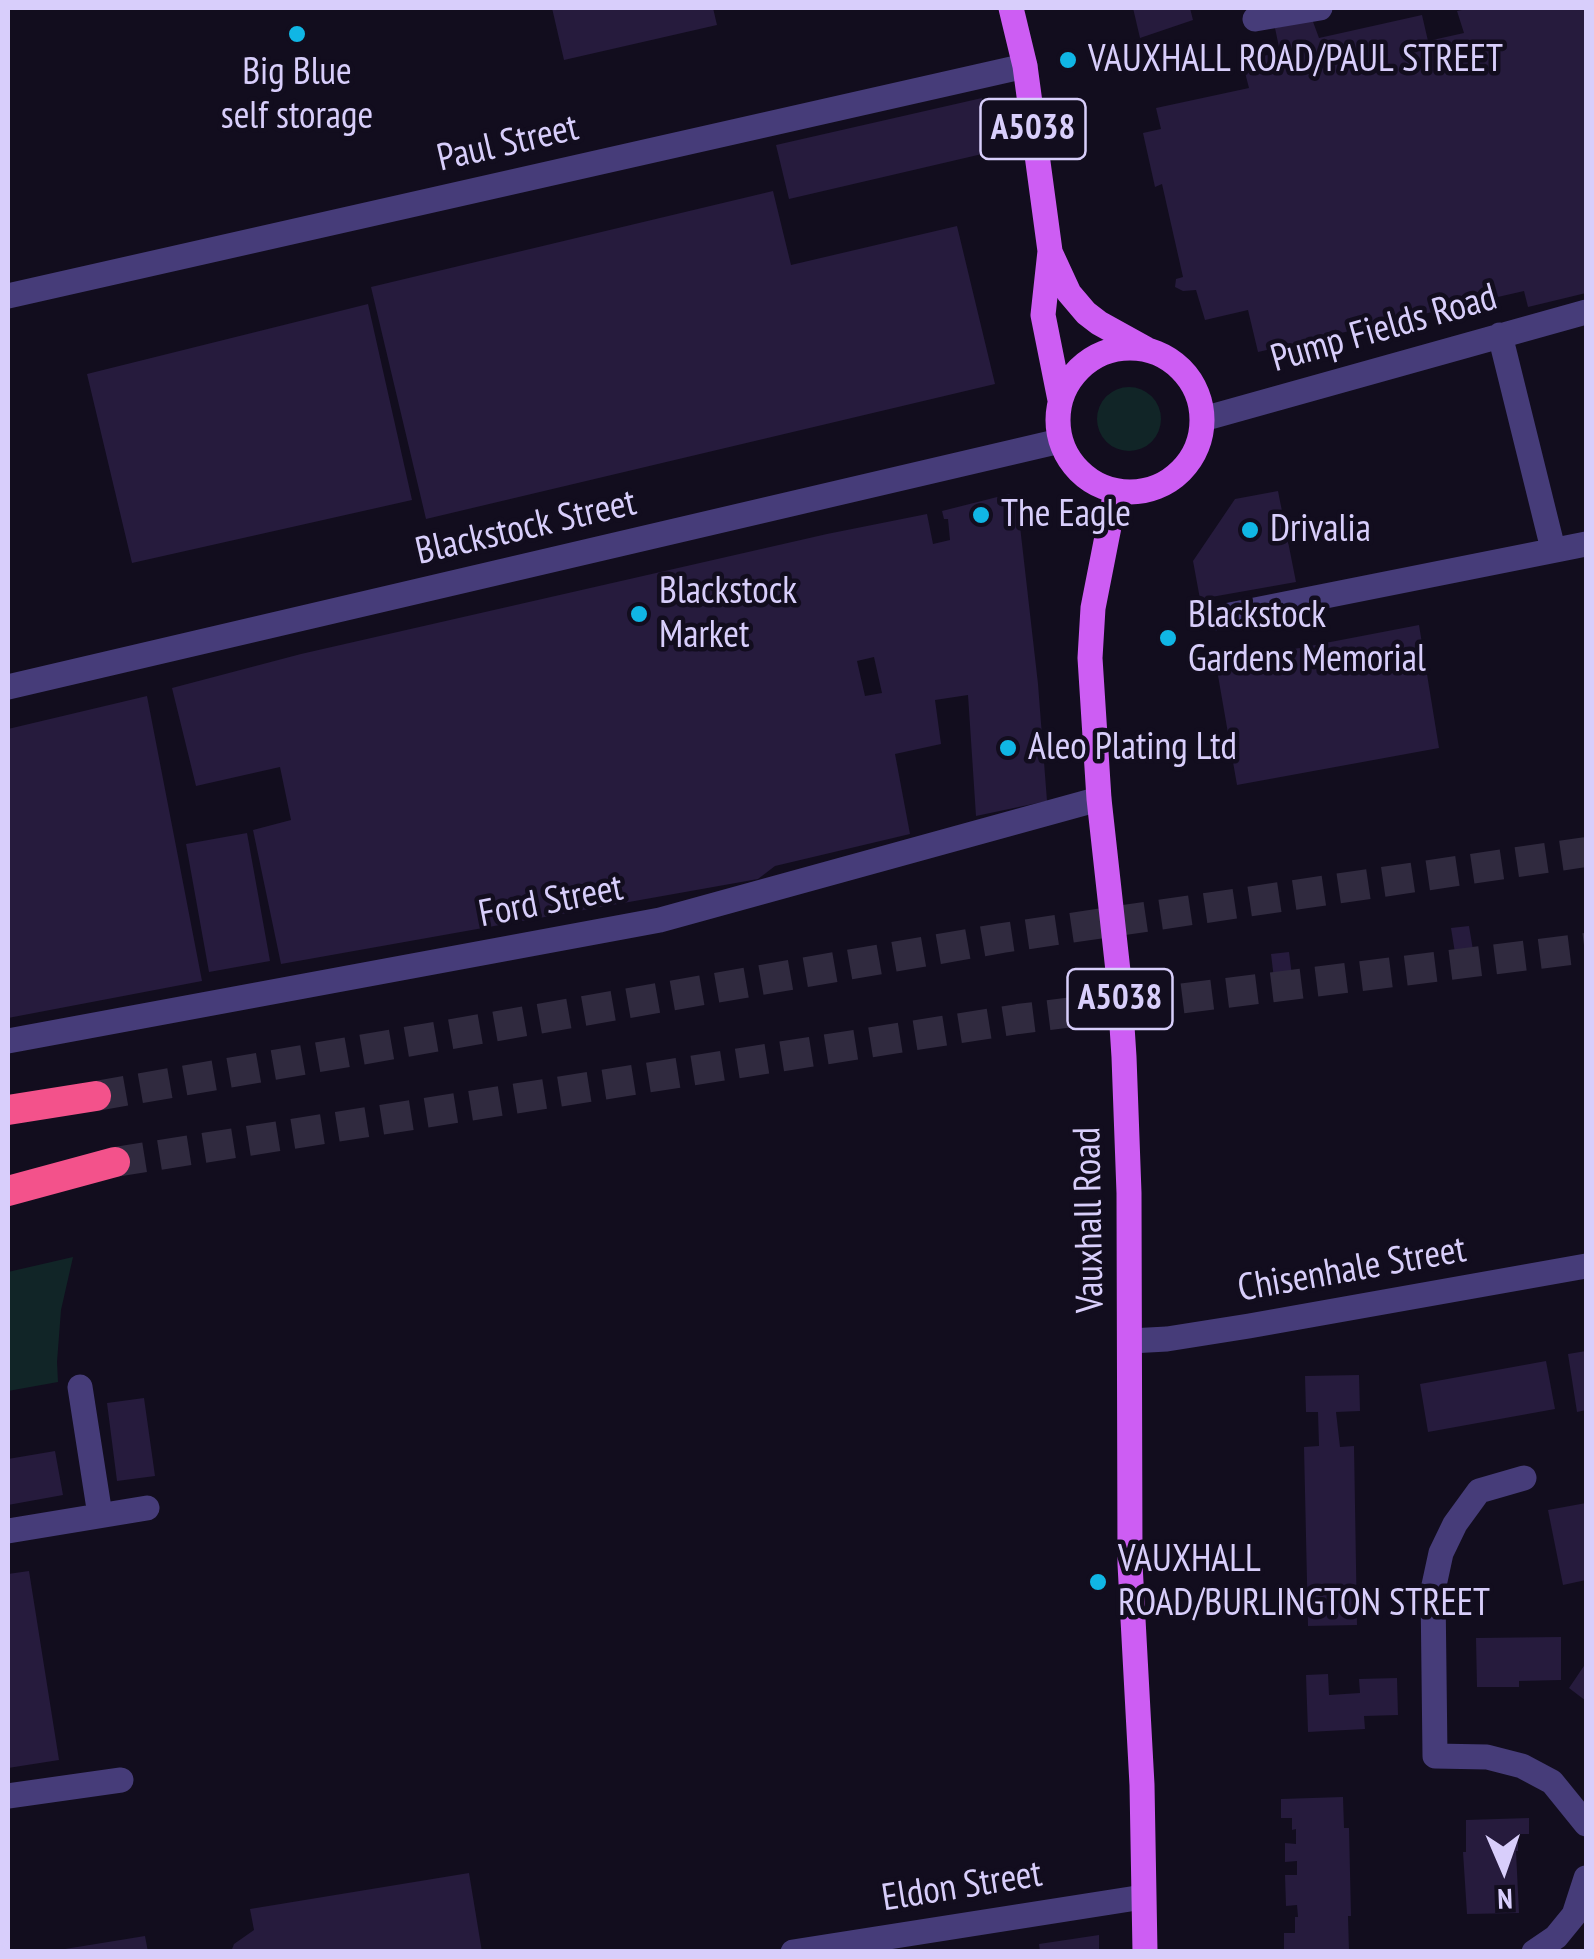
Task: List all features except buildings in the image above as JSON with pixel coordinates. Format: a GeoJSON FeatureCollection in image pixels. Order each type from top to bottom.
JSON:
{"type":"FeatureCollection","features":[{"type":"Feature","properties":{"kind":"highway"},"geometry":{"type":"LineString","coordinates":[[8,1110],[96,1096]]}},
{"type":"Feature","properties":{"kind":"highway"},"geometry":{"type":"LineString","coordinates":[[8,1178],[115,1162],[8,1191]]}},
{"type":"Feature","properties":{"kind":"main road","name":"A5038"},"geometry":{"type":"LineString","coordinates":[[1011,8],[1024,66],[1050,251],[1043,315],[1060,400],[1060,440]]}},
{"type":"Feature","properties":{"kind":"main road","name":"A5038"},"geometry":{"type":"LineString","coordinates":[[1050,251],[1062,280],[1086,313],[1165,356],[1186,374],[1198,395],[1202,419]]}},
{"type":"Feature","properties":{"kind":"main road"},"geometry":{"type":"LineString","coordinates":[[1060,400],[1071,378],[1094,358],[1127,348],[1146,349]]}},
{"type":"Feature","properties":{"kind":"main road"},"geometry":{"type":"LineString","coordinates":[[1060,440],[1069,460],[1082,475],[1116,491],[1137,492],[1161,486],[1180,473],[1194,456],[1202,419]]}},
{"type":"Feature","properties":{"kind":"main road","name":"Vauxhall Road"},"geometry":{"type":"LineString","coordinates":[[1116,491],[1093,608],[1090,658],[1124,1057],[1129,1193],[1130,1564],[1142,1785],[1144,1952]]}},
{"type":"Feature","properties":{"kind":"street"},"geometry":{"type":"LineString","coordinates":[[1255,20],[1320,8]]}},
{"type":"Feature","properties":{"kind":"street","name":"Paul Street"},"geometry":{"type":"LineString","coordinates":[[8,296],[1024,66]]}},
{"type":"Feature","properties":{"kind":"street","name":"Pump Fields Road"},"geometry":{"type":"LineString","coordinates":[[1202,419],[1586,312]]}},
{"type":"Feature","properties":{"kind":"street"},"geometry":{"type":"LineString","coordinates":[[1500,335],[1553,550]]}},
{"type":"Feature","properties":{"kind":"street","name":"Blackstock Street"},"geometry":{"type":"LineString","coordinates":[[8,687],[1060,440]]}},
{"type":"Feature","properties":{"kind":"street"},"geometry":{"type":"LineString","coordinates":[[1215,618],[1586,544]]}},
{"type":"Feature","properties":{"kind":"street","name":"Ford Street"},"geometry":{"type":"LineString","coordinates":[[8,1041],[660,920],[1100,799]]}},
{"type":"Feature","properties":{"kind":"street","name":"Chisenhale Street"},"geometry":{"type":"LineString","coordinates":[[1130,1341],[1250,1326],[1586,1266]]}},
{"type":"Feature","properties":{"kind":"street"},"geometry":{"type":"LineString","coordinates":[[80,1387],[100,1515]]}},
{"type":"Feature","properties":{"kind":"street"},"geometry":{"type":"LineString","coordinates":[[1524,1478],[1480,1491],[1454,1524],[1441,1553],[1433,1590],[1435,1756],[1487,1757],[1522,1766],[1552,1782],[1586,1824]]}},
{"type":"Feature","properties":{"kind":"street"},"geometry":{"type":"LineString","coordinates":[[8,1530],[147,1508]]}},
{"type":"Feature","properties":{"kind":"street"},"geometry":{"type":"LineString","coordinates":[[8,1796],[121,1780]]}},
{"type":"Feature","properties":{"kind":"street"},"geometry":{"type":"LineString","coordinates":[[1534,1952],[1556,1937],[1574,1914],[1586,1878]]}},
{"type":"Feature","properties":{"kind":"street","name":"Eldon Street"},"geometry":{"type":"LineString","coordinates":[[792,1952],[1143,1897]]}},
{"type":"Feature","properties":{"kind":"green space"},"geometry":{"type":"Polygon","coordinates":[[[1129,387],[1152,396],[1161,419],[1152,442],[1129,451],[1106,442],[1097,419],[1106,396],[1129,387]]]}},
{"type":"Feature","properties":{"kind":"green space"},"geometry":{"type":"Polygon","coordinates":[[[73,1257],[61,1310],[58,1382],[8,1391],[8,1272],[73,1257]]]}},
{"type":"Feature","properties":{"kind":"tunnel"},"geometry":{"type":"LineString","coordinates":[[96,1096],[1002,938],[1586,852]]}},
{"type":"Feature","properties":{"kind":"tunnel"},"geometry":{"type":"LineString","coordinates":[[115,1162],[1018,1019],[1586,948]]}},
{"type":"Feature","properties":{"kind":"place","name":"Big Blue self storage"},"geometry":{"type":"Point","coordinates":[297,34]}},
{"type":"Feature","properties":{"kind":"place","name":"VAUXHALL ROAD/PAUL STREET"},"geometry":{"type":"Point","coordinates":[1068,60]}},
{"type":"Feature","properties":{"kind":"place","name":"The Eagle"},"geometry":{"type":"Point","coordinates":[981,515]}},
{"type":"Feature","properties":{"kind":"place","name":"Drivalia"},"geometry":{"type":"Point","coordinates":[1250,530]}},
{"type":"Feature","properties":{"kind":"place","name":"Blackstock Market"},"geometry":{"type":"Point","coordinates":[639,614]}},
{"type":"Feature","properties":{"kind":"place","name":"Blackstock Gardens Memorial"},"geometry":{"type":"Point","coordinates":[1168,638]}},
{"type":"Feature","properties":{"kind":"place","name":"Aleo Plating Ltd"},"geometry":{"type":"Point","coordinates":[1008,748]}},
{"type":"Feature","properties":{"kind":"place","name":"VAUXHALL ROAD/BURLINGTON STREET"},"geometry":{"type":"Point","coordinates":[1098,1582]}}]}
